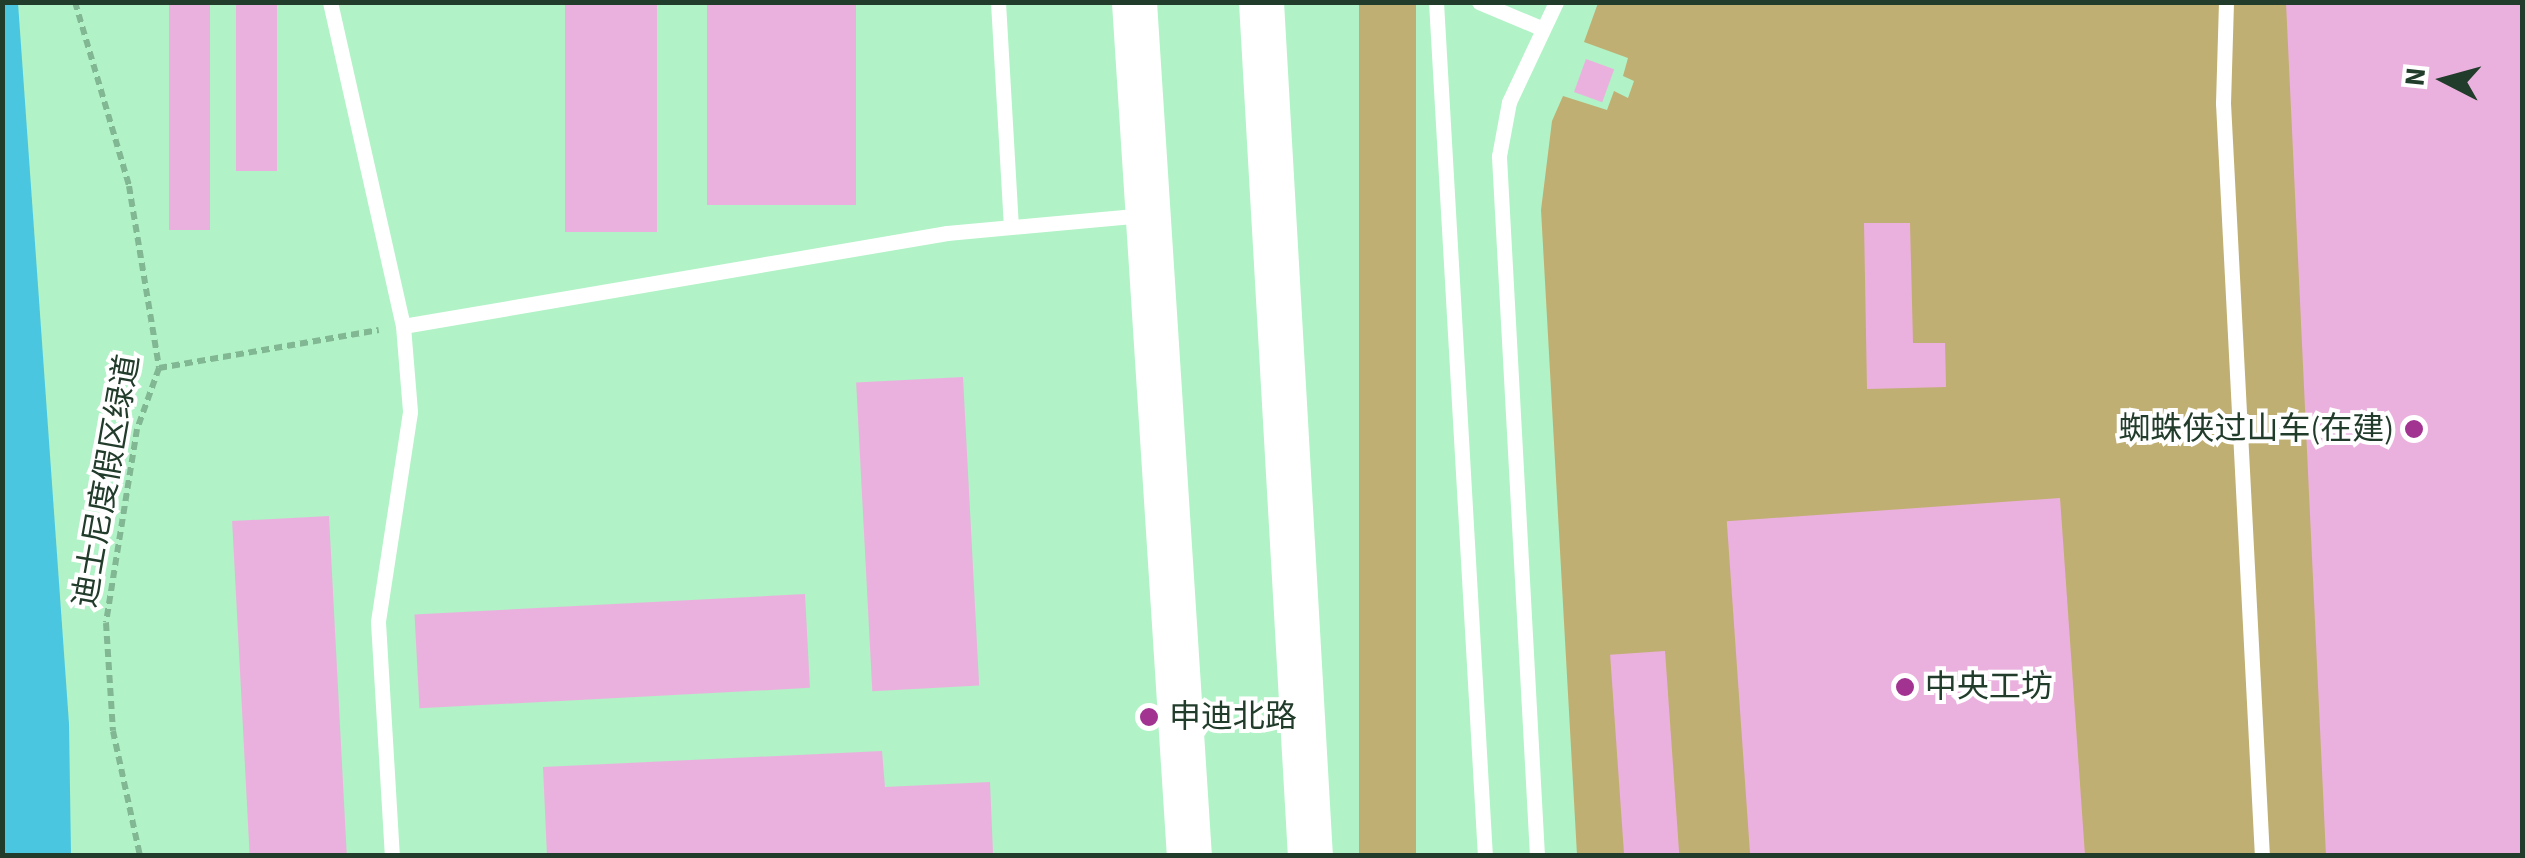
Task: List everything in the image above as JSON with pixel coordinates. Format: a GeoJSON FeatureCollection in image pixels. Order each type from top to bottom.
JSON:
{"type":"FeatureCollection","features":[{"type":"Feature","properties":{"kind":"street"},"geometry":{"type":"LineString","coordinates":[[1134,2],[1189,856]]}},
{"type":"Feature","properties":{"kind":"street"},"geometry":{"type":"LineString","coordinates":[[1261,2],[1310,856]]}},
{"type":"Feature","properties":{"kind":"lane"},"geometry":{"type":"LineString","coordinates":[[330,2],[403,326],[410,412],[378,622],[392,856]]}},
{"type":"Feature","properties":{"kind":"lane"},"geometry":{"type":"LineString","coordinates":[[998,2],[1011,227]]}},
{"type":"Feature","properties":{"kind":"lane"},"geometry":{"type":"LineString","coordinates":[[1436,2],[1485,856]]}},
{"type":"Feature","properties":{"kind":"lane"},"geometry":{"type":"LineString","coordinates":[[1479,2],[1542,28]]}},
{"type":"Feature","properties":{"kind":"lane"},"geometry":{"type":"LineString","coordinates":[[1537,856],[1499,198],[1509,102],[1556,2]]}},
{"type":"Feature","properties":{"kind":"lane"},"geometry":{"type":"LineString","coordinates":[[2226,2],[2223,102],[2262,856]]}},
{"type":"Feature","properties":{"kind":"lane"},"geometry":{"type":"LineString","coordinates":[[403,326],[1011,227],[1147,215]]}},
{"type":"Feature","properties":{"kind":"path","name":"迪士尼度假区绿道"},"geometry":{"type":"LineString","coordinates":[[75,2],[129,186],[158,368],[137,429],[106,622],[113,730],[140,856]]}},
{"type":"Feature","properties":{"kind":"path"},"geometry":{"type":"LineString","coordinates":[[158,368],[403,326]]}},
{"type":"Feature","properties":{"kind":"shaded area"},"geometry":{"type":"Polygon","coordinates":[[[1359,3],[1416,3],[1416,856],[1359,856],[1359,3]]]}},
{"type":"Feature","properties":{"kind":"shaded area"},"geometry":{"type":"Polygon","coordinates":[[[1598,3],[2522,3],[2522,855],[1577,855],[1541,210],[1552,121],[1563,96],[1607,110],[1614,91],[1628,98],[1634,81],[1623,76],[1628,58],[1584,42],[1598,3]]]}},
{"type":"Feature","properties":{"kind":"water"},"geometry":{"type":"Polygon","coordinates":[[[2,3],[18,3],[69,724],[71,855],[3,855],[2,3]]]}},
{"type":"Feature","properties":{"kind":"building"},"geometry":{"type":"Polygon","coordinates":[[[169,2],[210,2],[210,230],[169,230],[169,2]]]}},
{"type":"Feature","properties":{"kind":"building"},"geometry":{"type":"Polygon","coordinates":[[[236,2],[277,2],[277,171],[236,171],[236,2]]]}},
{"type":"Feature","properties":{"kind":"building"},"geometry":{"type":"Polygon","coordinates":[[[565,2],[657,2],[657,232],[565,232],[565,2]]]}},
{"type":"Feature","properties":{"kind":"building"},"geometry":{"type":"Polygon","coordinates":[[[707,2],[856,2],[856,205],[707,205],[707,2]]]}},
{"type":"Feature","properties":{"kind":"building","name":"蜘蛛侠过山车(在建)"},"geometry":{"type":"Polygon","coordinates":[[[2286,2],[2522,2],[2522,856],[2326,856],[2286,2]]]}},
{"type":"Feature","properties":{"kind":"building"},"geometry":{"type":"Polygon","coordinates":[[[1586,59],[1614,69],[1602,102],[1574,92],[1586,59]]]}},
{"type":"Feature","properties":{"kind":"building"},"geometry":{"type":"Polygon","coordinates":[[[1864,223],[1910,223],[1913,343],[1945,343],[1946,387],[1867,389],[1864,223]]]}},
{"type":"Feature","properties":{"kind":"building"},"geometry":{"type":"Polygon","coordinates":[[[963,377],[979,686],[872,691],[856,383],[963,377]]]}},
{"type":"Feature","properties":{"kind":"building","name":"中央工坊"},"geometry":{"type":"Polygon","coordinates":[[[2060,498],[2085,856],[1750,856],[1727,521],[2060,498]]]}},
{"type":"Feature","properties":{"kind":"building"},"geometry":{"type":"Polygon","coordinates":[[[329,516],[347,856],[250,856],[232,521],[329,516]]]}},
{"type":"Feature","properties":{"kind":"building"},"geometry":{"type":"Polygon","coordinates":[[[805,594],[810,688],[419,708],[415,614],[805,594]]]}},
{"type":"Feature","properties":{"kind":"building"},"geometry":{"type":"Polygon","coordinates":[[[1665,651],[1679,856],[1624,856],[1610,655],[1665,651]]]}},
{"type":"Feature","properties":{"kind":"building"},"geometry":{"type":"Polygon","coordinates":[[[882,751],[885,787],[990,782],[993,853],[547,856],[543,767],[882,751]]]}},
{"type":"Feature","properties":{"kind":"place","name":"蜘蛛侠过山车(在建)"},"geometry":{"type":"Point","coordinates":[2414,429]}},
{"type":"Feature","properties":{"kind":"place","name":"中央工坊"},"geometry":{"type":"Point","coordinates":[1905,687]}},
{"type":"Feature","properties":{"kind":"place","name":"申迪北路"},"geometry":{"type":"Point","coordinates":[1149,717]}}]}
